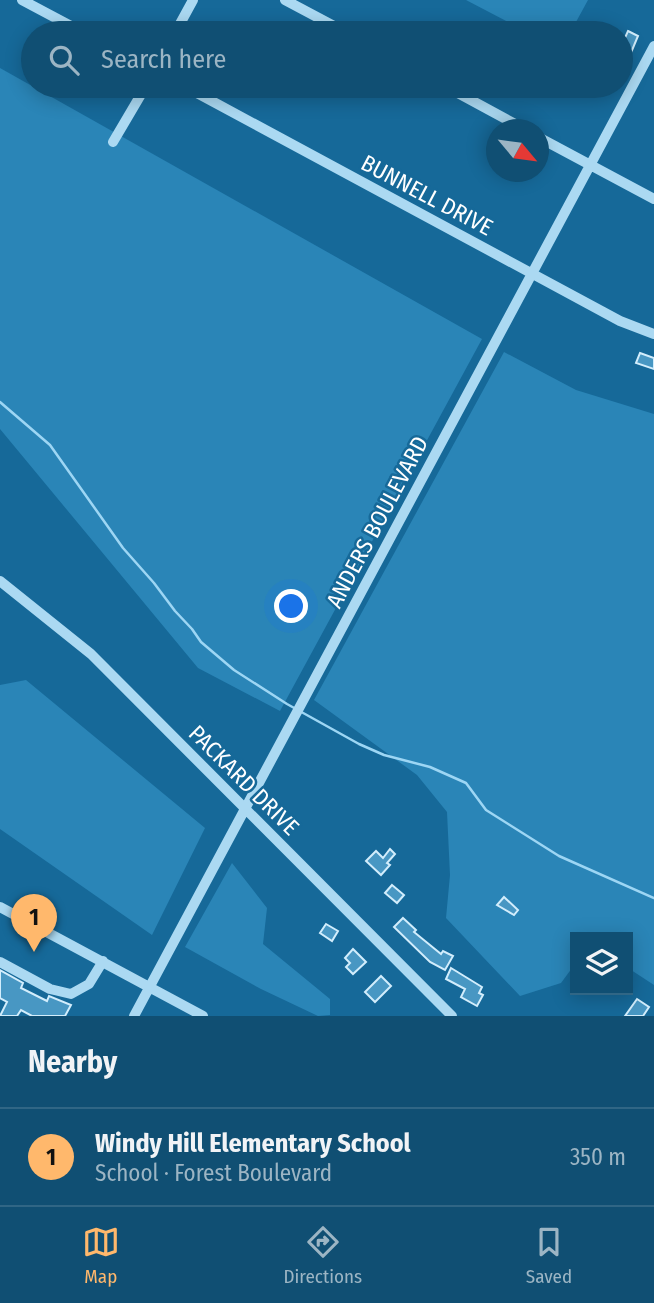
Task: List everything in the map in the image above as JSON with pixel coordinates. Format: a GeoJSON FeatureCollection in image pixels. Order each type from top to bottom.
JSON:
{"type":"FeatureCollection","features":[{"type":"Feature","properties":{"kind":"street"},"geometry":{"type":"LineString","coordinates":[[22,0],[61,21]]}},
{"type":"Feature","properties":{"kind":"street"},"geometry":{"type":"LineString","coordinates":[[182,21],[193,0]]}},
{"type":"Feature","properties":{"kind":"street"},"geometry":{"type":"LineString","coordinates":[[285,0],[324,21]]}},
{"type":"Feature","properties":{"kind":"street","name":"ANDERS BOULEVARD"},"geometry":{"type":"LineString","coordinates":[[633,85],[654,46]]}},
{"type":"Feature","properties":{"kind":"street"},"geometry":{"type":"LineString","coordinates":[[113,142],[139,98]]}},
{"type":"Feature","properties":{"kind":"street","name":"BUNNELL DRIVE"},"geometry":{"type":"LineString","coordinates":[[206,98],[620,321],[654,334]]}},
{"type":"Feature","properties":{"kind":"street"},"geometry":{"type":"LineString","coordinates":[[467,98],[506,119]]}},
{"type":"Feature","properties":{"kind":"street","name":"ANDERS BOULEVARD"},"geometry":{"type":"LineString","coordinates":[[134,1016],[626,98]]}},
{"type":"Feature","properties":{"kind":"street"},"geometry":{"type":"LineString","coordinates":[[549,142],[654,199]]}},
{"type":"Feature","properties":{"kind":"street","name":"PACKARD DRIVE"},"geometry":{"type":"LineString","coordinates":[[0,581],[91,654],[452,1016]]}},
{"type":"Feature","properties":{"kind":"street"},"geometry":{"type":"LineString","coordinates":[[0,907],[203,1016]]}},
{"type":"Feature","properties":{"kind":"street"},"geometry":{"type":"LineString","coordinates":[[0,962],[50,989],[71,994],[89,984],[103,961]]}},
{"type":"Feature","properties":{"kind":"shaded area"},"geometry":{"type":"Polygon","coordinates":[[[466,0],[588,0],[577,21],[506,21],[466,0]]]}},
{"type":"Feature","properties":{"kind":"shaded area"},"geometry":{"type":"Polygon","coordinates":[[[0,68],[21,80],[21,98],[53,98],[482,339],[280,711],[198,668],[0,429],[0,68]]]}},
{"type":"Feature","properties":{"kind":"shaded area"},"geometry":{"type":"Polygon","coordinates":[[[504,352],[576,390],[654,414],[654,985],[633,971],[633,932],[570,932],[570,971],[561,983],[520,996],[446,918],[450,875],[447,812],[417,775],[314,700],[504,352]]]}},
{"type":"Feature","properties":{"kind":"shaded area"},"geometry":{"type":"Polygon","coordinates":[[[26,680],[205,828],[152,935],[0,829],[0,685],[26,680]]]}},
{"type":"Feature","properties":{"kind":"shaded area"},"geometry":{"type":"Polygon","coordinates":[[[232,863],[267,908],[263,944],[330,999],[330,1015],[318,1016],[261,989],[185,947],[232,863]]]}},
{"type":"Feature","properties":{"kind":"building"},"geometry":{"type":"Polygon","coordinates":[[[633,34],[638,36],[633,48],[633,34]]]}},
{"type":"Feature","properties":{"kind":"building"},"geometry":{"type":"Polygon","coordinates":[[[640,353],[654,358],[654,369],[636,363],[640,353]]]}},
{"type":"Feature","properties":{"kind":"building"},"geometry":{"type":"Polygon","coordinates":[[[390,849],[395,854],[381,875],[366,861],[376,851],[383,858],[390,849]]]}},
{"type":"Feature","properties":{"kind":"building"},"geometry":{"type":"Polygon","coordinates":[[[392,885],[404,895],[397,903],[385,893],[392,885]]]}},
{"type":"Feature","properties":{"kind":"building"},"geometry":{"type":"Polygon","coordinates":[[[504,897],[518,910],[514,915],[497,905],[504,897]]]}},
{"type":"Feature","properties":{"kind":"building"},"geometry":{"type":"Polygon","coordinates":[[[403,918],[416,930],[414,932],[441,954],[443,951],[453,956],[445,970],[430,962],[394,927],[403,918]]]}},
{"type":"Feature","properties":{"kind":"building"},"geometry":{"type":"Polygon","coordinates":[[[326,924],[338,931],[332,941],[320,933],[326,924]]]}},
{"type":"Feature","properties":{"kind":"building"},"geometry":{"type":"Polygon","coordinates":[[[353,949],[366,962],[353,974],[346,967],[350,963],[345,958],[353,949]]]}},
{"type":"Feature","properties":{"kind":"building"},"geometry":{"type":"Polygon","coordinates":[[[451,968],[482,987],[479,993],[483,995],[477,1006],[461,997],[465,989],[446,979],[451,968]]]}},
{"type":"Feature","properties":{"kind":"building"},"geometry":{"type":"Polygon","coordinates":[[[0,970],[23,983],[21,988],[47,1001],[49,996],[71,1005],[65,1016],[32,1016],[21,1010],[17,1016],[0,1016],[7,1002],[0,998],[0,970]]]}},
{"type":"Feature","properties":{"kind":"building"},"geometry":{"type":"Polygon","coordinates":[[[381,976],[391,986],[375,1002],[365,992],[381,976]]]}},
{"type":"Feature","properties":{"kind":"building"},"geometry":{"type":"Polygon","coordinates":[[[637,999],[649,1007],[643,1016],[625,1016],[637,999]]]}},
{"type":"Feature","properties":{"kind":"waterway"},"geometry":{"type":"LineString","coordinates":[[0,402],[50,445],[123,548],[201,642],[234,670],[287,704],[359,744],[384,755],[430,767],[466,783],[486,810],[559,856],[654,898]]}},
{"type":"Feature","properties":{"kind":"place","name":"Windy Hill Elementary School"},"geometry":{"type":"Point","coordinates":[34,952]}}]}
